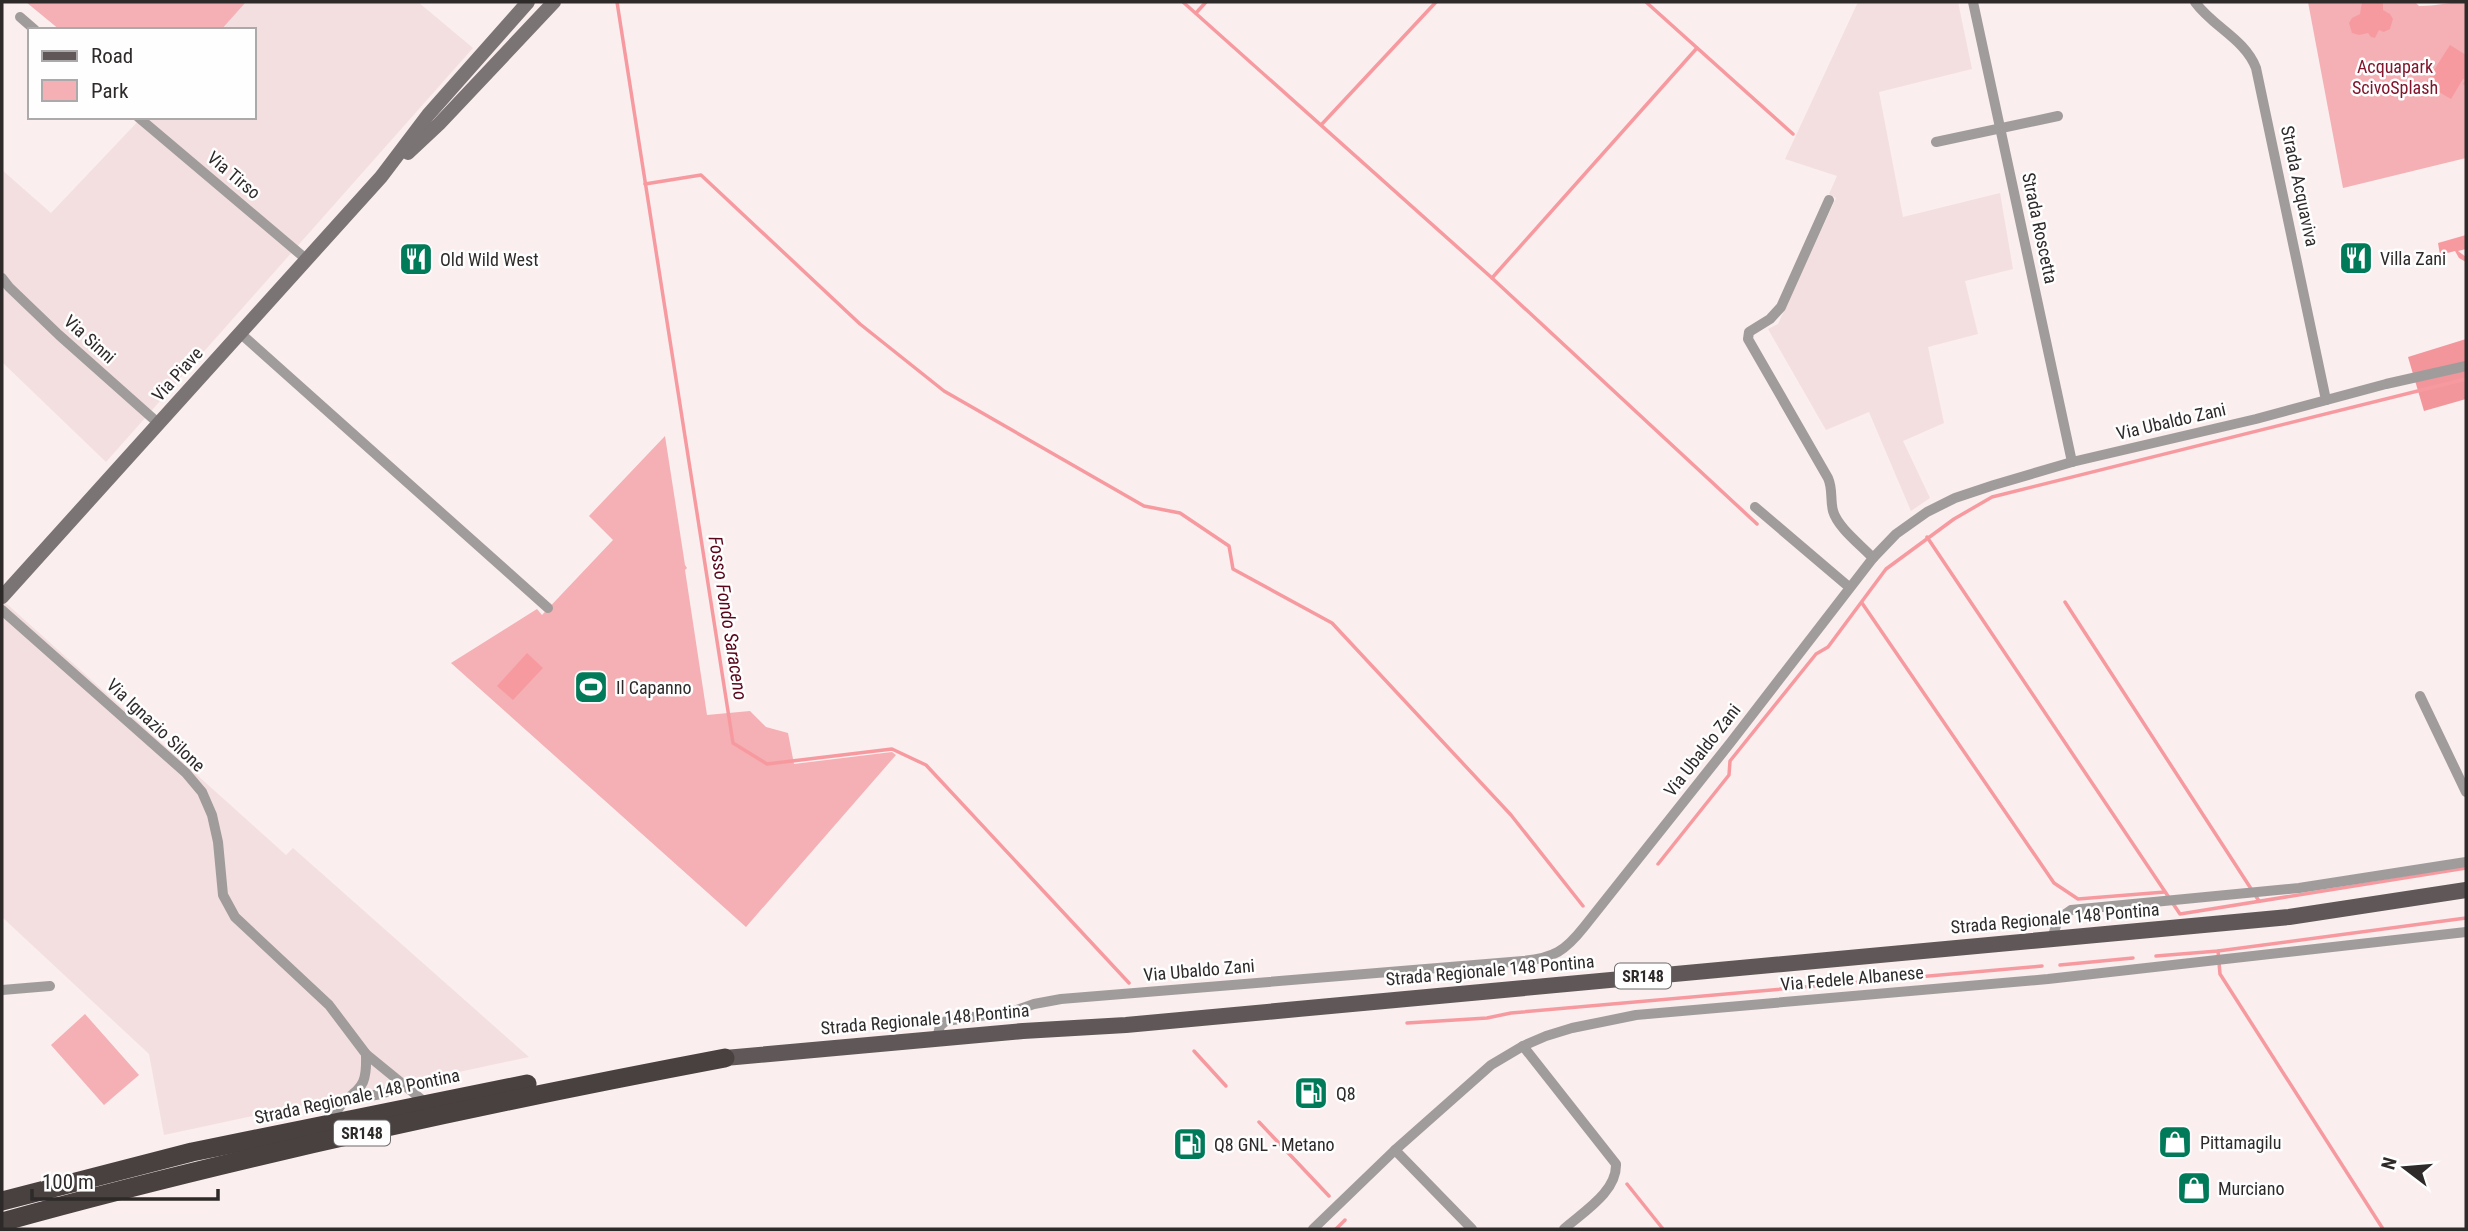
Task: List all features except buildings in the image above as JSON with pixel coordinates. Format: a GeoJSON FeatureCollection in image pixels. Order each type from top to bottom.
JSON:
{"type":"FeatureCollection","features":[{"type":"Feature","properties":{"kind":"highway","name":"Strada Regionale 148 Pontina"},"geometry":{"type":"LineString","coordinates":[[2,1201],[192,1152],[426,1103],[576,1074],[725,1058]]}},
{"type":"Feature","properties":{"kind":"highway","name":"Strada Regionale 148 Pontina"},"geometry":{"type":"LineString","coordinates":[[2,1222],[193,1170],[430,1117],[725,1058]]}},
{"type":"Feature","properties":{"kind":"highway"},"geometry":{"type":"LineString","coordinates":[[2,1192],[95,1177]]}},
{"type":"Feature","properties":{"kind":"highway"},"geometry":{"type":"LineString","coordinates":[[15,1229],[62,1205]]}},
{"type":"Feature","properties":{"kind":"main road","name":"Via Piave"},"geometry":{"type":"LineString","coordinates":[[2,597],[380,177],[428,115],[528,2]]}},
{"type":"Feature","properties":{"kind":"main road","name":"Via Piave"},"geometry":{"type":"LineString","coordinates":[[380,177],[439,124],[554,2]]}},
{"type":"Feature","properties":{"kind":"main road","name":"Strada Regionale 148 Pontina"},"geometry":{"type":"LineString","coordinates":[[725,1058],[937,1038],[1126,1025],[2288,917],[2466,890]]}},
{"type":"Feature","properties":{"kind":"street","name":"Strada Roscetta"},"geometry":{"type":"LineString","coordinates":[[1973,2],[2071,461]]}},
{"type":"Feature","properties":{"kind":"street","name":"Strada Acquaviva"},"geometry":{"type":"LineString","coordinates":[[2195,2],[2216,25],[2243,45],[2256,68],[2326,400]]}},
{"type":"Feature","properties":{"kind":"street"},"geometry":{"type":"LineString","coordinates":[[20,17],[33,28]]}},
{"type":"Feature","properties":{"kind":"street"},"geometry":{"type":"LineString","coordinates":[[1936,142],[2058,117]]}},
{"type":"Feature","properties":{"kind":"street","name":"Via Tirso"},"geometry":{"type":"LineString","coordinates":[[140,119],[306,259]]}},
{"type":"Feature","properties":{"kind":"street"},"geometry":{"type":"LineString","coordinates":[[1829,200],[1781,307],[1773,317],[1749,331],[1748,339],[1828,478],[1836,517],[1873,558]]}},
{"type":"Feature","properties":{"kind":"street","name":"Via Sinni"},"geometry":{"type":"LineString","coordinates":[[2,278],[59,335],[158,423]]}},
{"type":"Feature","properties":{"kind":"street"},"geometry":{"type":"LineString","coordinates":[[240,333],[548,608]]}},
{"type":"Feature","properties":{"kind":"street","name":"Via Ubaldo Zani"},"geometry":{"type":"LineString","coordinates":[[937,1038],[939,1028],[946,1021],[1014,1011],[1061,999],[1523,961],[1555,955],[1567,946],[1593,916],[1731,743],[1873,558],[1904,528],[1939,505],[2071,461],[2256,419],[2466,366]]}},
{"type":"Feature","properties":{"kind":"street"},"geometry":{"type":"LineString","coordinates":[[1755,506],[1849,587]]}},
{"type":"Feature","properties":{"kind":"street","name":"Via Ignazio Silone"},"geometry":{"type":"LineString","coordinates":[[2,610],[181,768],[196,785],[210,809],[216,827],[222,888],[229,908],[238,920],[329,1005],[366,1054],[426,1103]]}},
{"type":"Feature","properties":{"kind":"street"},"geometry":{"type":"LineString","coordinates":[[2420,696],[2466,792]]}},
{"type":"Feature","properties":{"kind":"street"},"geometry":{"type":"LineString","coordinates":[[2052,939],[2058,919],[2071,910],[2299,888],[2466,862]]}},
{"type":"Feature","properties":{"kind":"street","name":"Via Fedele Albanese"},"geometry":{"type":"LineString","coordinates":[[1314,1229],[1395,1150],[1486,1069],[1523,1046],[1572,1028],[1636,1015],[2048,979],[2466,932]]}},
{"type":"Feature","properties":{"kind":"street"},"geometry":{"type":"LineString","coordinates":[[2,990],[50,986]]}},
{"type":"Feature","properties":{"kind":"street"},"geometry":{"type":"LineString","coordinates":[[1523,1046],[1616,1164],[1610,1186],[1564,1229]]}},
{"type":"Feature","properties":{"kind":"street"},"geometry":{"type":"LineString","coordinates":[[332,1122],[342,1102],[362,1084],[366,1070],[366,1054]]}},
{"type":"Feature","properties":{"kind":"street"},"geometry":{"type":"LineString","coordinates":[[354,1093],[368,1097],[382,1094],[395,1087],[398,1081]]}},
{"type":"Feature","properties":{"kind":"street"},"geometry":{"type":"LineString","coordinates":[[1395,1150],[1472,1229]]}},
{"type":"Feature","properties":{"kind":"shaded area"},"geometry":{"type":"Polygon","coordinates":[[[246,2],[418,2],[473,48],[106,462],[2,362],[2,170],[51,213],[140,119],[256,119],[256,28],[223,28],[246,2]]]}},
{"type":"Feature","properties":{"kind":"shaded area"},"geometry":{"type":"Polygon","coordinates":[[[1858,2],[1958,2],[1972,69],[1879,92],[1903,217],[2000,193],[2013,269],[1965,281],[1978,334],[1928,347],[1944,423],[1903,441],[1930,498],[1911,511],[1869,412],[1826,430],[1768,329],[1778,324],[1836,198],[1829,194],[1837,176],[1785,159],[1858,2]]]}},
{"type":"Feature","properties":{"kind":"shaded area"},"geometry":{"type":"Polygon","coordinates":[[[2362,2],[2383,2],[2383,10],[2393,19],[2390,29],[2384,32],[2379,30],[2375,38],[2368,33],[2352,33],[2349,23],[2360,14],[2362,2]]]}},
{"type":"Feature","properties":{"kind":"shaded area"},"geometry":{"type":"Polygon","coordinates":[[[2450,45],[2466,55],[2466,86],[2463,79],[2451,99],[2425,84],[2450,45]]]}},
{"type":"Feature","properties":{"kind":"shaded area"},"geometry":{"type":"Polygon","coordinates":[[[2466,235],[2466,249],[2458,251],[2466,257],[2466,262],[2459,258],[2455,251],[2440,255],[2438,243],[2466,235]]]}},
{"type":"Feature","properties":{"kind":"shaded area"},"geometry":{"type":"Polygon","coordinates":[[[2466,339],[2466,399],[2424,411],[2408,357],[2466,339]]]}},
{"type":"Feature","properties":{"kind":"shaded area"},"geometry":{"type":"Polygon","coordinates":[[[2,602],[286,855],[293,848],[529,1057],[164,1135],[149,1054],[2,917],[2,602]]]}},
{"type":"Feature","properties":{"kind":"shaded area"},"geometry":{"type":"Polygon","coordinates":[[[527,653],[543,668],[513,700],[497,686],[527,653]]]}},
{"type":"Feature","properties":{"kind":"green space"},"geometry":{"type":"Polygon","coordinates":[[[26,2],[246,2],[223,28],[58,28],[26,2]]]}},
{"type":"Feature","properties":{"kind":"green space","name":"Acquapark ScivoSplash"},"geometry":{"type":"Polygon","coordinates":[[[2308,2],[2415,2],[2419,6],[2466,2],[2466,158],[2343,188],[2308,2]]]}},
{"type":"Feature","properties":{"kind":"green space","name":"Il Capanno"},"geometry":{"type":"Polygon","coordinates":[[[665,436],[687,568],[685,570],[707,715],[750,711],[766,727],[788,733],[794,764],[892,752],[896,755],[746,927],[451,663],[537,609],[542,615],[613,540],[589,516],[665,436]]]}},
{"type":"Feature","properties":{"kind":"green space"},"geometry":{"type":"Polygon","coordinates":[[[85,1014],[139,1075],[104,1105],[51,1045],[85,1014]]]}},
{"type":"Feature","properties":{"kind":"waterway","name":"Fosso Fondo Saraceno"},"geometry":{"type":"LineString","coordinates":[[617,2],[733,743],[767,764],[892,749],[926,765],[1129,983]]}},
{"type":"Feature","properties":{"kind":"waterway"},"geometry":{"type":"LineString","coordinates":[[1183,2],[1492,278],[1757,524]]}},
{"type":"Feature","properties":{"kind":"waterway"},"geometry":{"type":"LineString","coordinates":[[1196,13],[1206,2]]}},
{"type":"Feature","properties":{"kind":"waterway"},"geometry":{"type":"LineString","coordinates":[[1322,124],[1436,2]]}},
{"type":"Feature","properties":{"kind":"waterway"},"geometry":{"type":"LineString","coordinates":[[1646,2],[1793,134]]}},
{"type":"Feature","properties":{"kind":"waterway"},"geometry":{"type":"LineString","coordinates":[[1492,278],[1697,48]]}},
{"type":"Feature","properties":{"kind":"waterway"},"geometry":{"type":"LineString","coordinates":[[645,184],[701,175],[860,324],[944,391],[1144,506],[1180,513],[1229,546],[1233,569],[1332,623],[1511,815],[1583,906]]}},
{"type":"Feature","properties":{"kind":"waterway"},"geometry":{"type":"LineString","coordinates":[[1658,864],[1729,775],[1730,761],[1816,654],[1828,647],[1886,569],[1954,519],[1992,497],[2466,379]]}},
{"type":"Feature","properties":{"kind":"waterway"},"geometry":{"type":"LineString","coordinates":[[1927,537],[2180,914],[2466,868]]}},
{"type":"Feature","properties":{"kind":"waterway"},"geometry":{"type":"LineString","coordinates":[[2065,602],[2259,901]]}},
{"type":"Feature","properties":{"kind":"waterway"},"geometry":{"type":"LineString","coordinates":[[1862,603],[2054,883],[2078,899],[2165,892]]}},
{"type":"Feature","properties":{"kind":"waterway"},"geometry":{"type":"LineString","coordinates":[[2156,956],[2218,951],[2466,918]]}},
{"type":"Feature","properties":{"kind":"waterway"},"geometry":{"type":"LineString","coordinates":[[2218,951],[2220,974],[2383,1229]]}},
{"type":"Feature","properties":{"kind":"waterway"},"geometry":{"type":"LineString","coordinates":[[2060,965],[2133,958]]}},
{"type":"Feature","properties":{"kind":"waterway"},"geometry":{"type":"LineString","coordinates":[[1407,1023],[1487,1018],[1511,1013],[2042,966]]}},
{"type":"Feature","properties":{"kind":"waterway","name":"Fosso Fondo Saraceno"},"geometry":{"type":"LineString","coordinates":[[1194,1051],[1226,1086]]}},
{"type":"Feature","properties":{"kind":"waterway","name":"Fosso Fondo Saraceno"},"geometry":{"type":"LineString","coordinates":[[1259,1122],[1329,1196]]}},
{"type":"Feature","properties":{"kind":"waterway"},"geometry":{"type":"LineString","coordinates":[[1627,1184],[1663,1229]]}},
{"type":"Feature","properties":{"kind":"waterway"},"geometry":{"type":"LineString","coordinates":[[1336,1229],[1345,1220]]}},
{"type":"Feature","properties":{"kind":"place","name":"Villa Zani"},"geometry":{"type":"Point","coordinates":[2356,258]}},
{"type":"Feature","properties":{"kind":"place","name":"Old Wild West"},"geometry":{"type":"Point","coordinates":[416,259]}},
{"type":"Feature","properties":{"kind":"place","name":"Il Capanno"},"geometry":{"type":"Point","coordinates":[591,687]}},
{"type":"Feature","properties":{"kind":"place","name":"Q8"},"geometry":{"type":"Point","coordinates":[1311,1093]}},
{"type":"Feature","properties":{"kind":"place","name":"Pittamagilu"},"geometry":{"type":"Point","coordinates":[2175,1142]}},
{"type":"Feature","properties":{"kind":"place","name":"Q8 GNL - Metano"},"geometry":{"type":"Point","coordinates":[1190,1144]}},
{"type":"Feature","properties":{"kind":"place","name":"Murciano"},"geometry":{"type":"Point","coordinates":[2194,1188]}}]}
